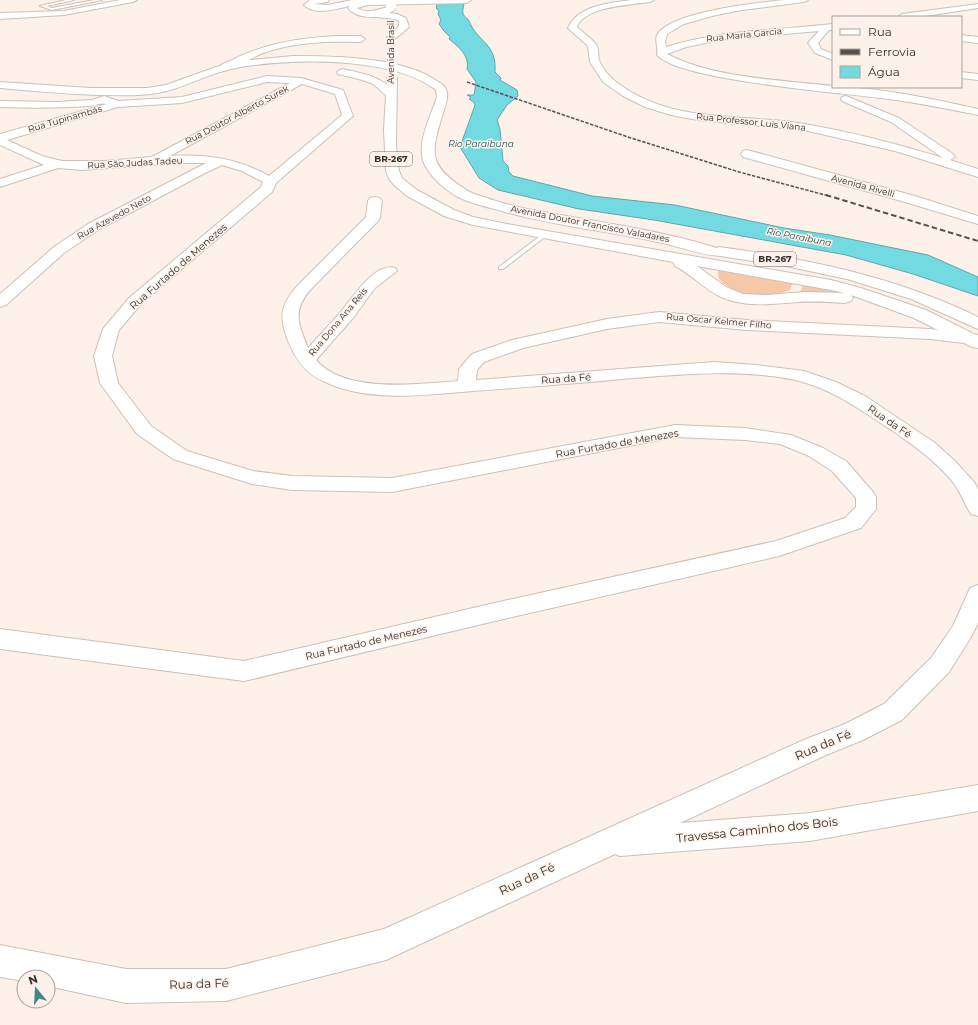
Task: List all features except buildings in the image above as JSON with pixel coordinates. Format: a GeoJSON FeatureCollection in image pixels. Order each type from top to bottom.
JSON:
{"type":"FeatureCollection","features":[{"type":"Feature","properties":{"kind":"main road"},"geometry":{"type":"LineString","coordinates":[[325,0],[312,2],[308,5],[315,8],[325,8],[355,1],[382,0]]}},
{"type":"Feature","properties":{"kind":"main road"},"geometry":{"type":"LineString","coordinates":[[391,8],[371,14],[357,12],[352,8],[355,5],[368,2],[467,0]]}},
{"type":"Feature","properties":{"kind":"main road","name":"Avenida Brasil"},"geometry":{"type":"LineString","coordinates":[[391,8],[391,94]]}},
{"type":"Feature","properties":{"kind":"main road","name":"Avenida Doutor Francisco Valadares"},"geometry":{"type":"LineString","coordinates":[[0,92],[78,99],[165,89],[221,69],[252,62],[277,60],[327,60],[379,65],[410,73],[431,82],[441,89],[442,97],[428,143],[428,155],[432,168],[444,180],[461,193],[491,204],[524,213],[643,234],[689,244],[713,258]]}},
{"type":"Feature","properties":{"kind":"main road","name":"Avenida Doutor Francisco Valadares"},"geometry":{"type":"LineString","coordinates":[[0,85],[106,96],[164,94],[195,89],[265,70],[288,68],[319,69],[362,76],[378,83],[391,94],[391,165],[396,179],[409,191],[433,204],[440,210],[468,219],[668,258],[762,257],[809,265],[891,287],[929,301],[976,335]]}},
{"type":"Feature","properties":{"kind":"main road"},"geometry":{"type":"LineString","coordinates":[[26,94],[39,94],[58,90]]}},
{"type":"Feature","properties":{"kind":"main road","name":"Avenida Doutor Francisco Valadares"},"geometry":{"type":"LineString","coordinates":[[433,204],[450,206],[497,220],[654,246],[713,258],[802,280],[855,291],[976,335]]}},
{"type":"Feature","properties":{"kind":"main road"},"geometry":{"type":"LineString","coordinates":[[544,235],[562,231]]}},
{"type":"Feature","properties":{"kind":"main road","name":"BR-267"},"geometry":{"type":"LineString","coordinates":[[762,257],[782,262],[791,268],[802,280],[800,289],[794,298]]}},
{"type":"Feature","properties":{"kind":"main road"},"geometry":{"type":"LineString","coordinates":[[668,258],[683,264],[714,288],[739,298],[758,301],[794,298],[878,299]]}},
{"type":"Feature","properties":{"kind":"main road"},"geometry":{"type":"LineString","coordinates":[[709,283],[708,271],[713,258]]}},
{"type":"Feature","properties":{"kind":"street"},"geometry":{"type":"LineString","coordinates":[[0,16],[64,13],[129,0]]}},
{"type":"Feature","properties":{"kind":"street","name":"Rua Professor Luis Viana"},"geometry":{"type":"LineString","coordinates":[[650,0],[608,6],[588,12],[579,16],[572,28],[592,45],[595,62],[607,80],[627,94],[649,105],[672,112],[721,120],[804,127],[898,148],[978,173]]}},
{"type":"Feature","properties":{"kind":"street"},"geometry":{"type":"LineString","coordinates":[[804,0],[747,7],[710,14],[681,23],[663,33],[660,42],[663,51],[662,55],[668,59],[698,69],[751,79],[934,103],[978,112]]}},
{"type":"Feature","properties":{"kind":"street"},"geometry":{"type":"LineString","coordinates":[[909,16],[978,6]]}},
{"type":"Feature","properties":{"kind":"street"},"geometry":{"type":"LineString","coordinates":[[829,29],[815,39],[813,43],[814,47],[824,54],[832,57]]}},
{"type":"Feature","properties":{"kind":"street","name":"Rua Maria Garcia"},"geometry":{"type":"LineString","coordinates":[[663,51],[699,40],[750,33],[829,29]]}},
{"type":"Feature","properties":{"kind":"street"},"geometry":{"type":"LineString","coordinates":[[221,69],[262,50],[333,38],[361,39]]}},
{"type":"Feature","properties":{"kind":"street"},"geometry":{"type":"LineString","coordinates":[[962,38],[978,40]]}},
{"type":"Feature","properties":{"kind":"street"},"geometry":{"type":"LineString","coordinates":[[254,53],[327,60]]}},
{"type":"Feature","properties":{"kind":"street"},"geometry":{"type":"LineString","coordinates":[[962,75],[978,77]]}},
{"type":"Feature","properties":{"kind":"street","name":"Rua Furtado de Menezes"},"geometry":{"type":"LineString","coordinates":[[0,639],[244,671],[507,609],[779,548],[853,523],[866,509],[866,496],[839,466],[816,452],[784,440],[745,434],[675,431],[392,485],[292,483],[252,477],[180,455],[144,430],[108,383],[103,356],[111,328],[135,301],[266,189],[270,181],[348,116],[340,92],[301,81],[284,79],[267,80],[182,100],[117,104]]}},
{"type":"Feature","properties":{"kind":"street","name":"Rua Doutor Alberto Surek"},"geometry":{"type":"LineString","coordinates":[[152,160],[301,81]]}},
{"type":"Feature","properties":{"kind":"street"},"geometry":{"type":"LineString","coordinates":[[810,86],[867,107],[895,120],[942,152],[959,166]]}},
{"type":"Feature","properties":{"kind":"street"},"geometry":{"type":"LineString","coordinates":[[0,104],[56,105],[93,103],[106,96]]}},
{"type":"Feature","properties":{"kind":"street","name":"Rua Tupinambás"},"geometry":{"type":"LineString","coordinates":[[106,96],[117,104]]}},
{"type":"Feature","properties":{"kind":"street","name":"Rua Tupinambás"},"geometry":{"type":"LineString","coordinates":[[0,140],[117,104]]}},
{"type":"Feature","properties":{"kind":"street","name":"Rua São Judas Tadeu"},"geometry":{"type":"LineString","coordinates":[[0,140],[58,164],[81,166],[152,160],[204,160],[243,167],[270,181]]}},
{"type":"Feature","properties":{"kind":"street","name":"Avenida Rivelli"},"geometry":{"type":"LineString","coordinates":[[747,154],[910,199],[978,220]]}},
{"type":"Feature","properties":{"kind":"street","name":"Rua Azevedo Neto"},"geometry":{"type":"LineString","coordinates":[[0,302],[59,250],[93,226],[201,170],[220,162]]}},
{"type":"Feature","properties":{"kind":"street"},"geometry":{"type":"LineString","coordinates":[[0,183],[58,164]]}},
{"type":"Feature","properties":{"kind":"street","name":"Rua da Fé"},"geometry":{"type":"LineString","coordinates":[[375,201],[373,218],[300,292],[291,307],[291,324],[297,344],[306,360],[315,370],[334,381],[353,386],[375,389],[415,390],[714,367],[757,370],[798,376],[830,386],[859,400],[928,447],[964,482],[978,509]]}},
{"type":"Feature","properties":{"kind":"street","name":"Rua Dona Ana Reis"},"geometry":{"type":"LineString","coordinates":[[306,360],[347,315],[370,285],[390,271]]}},
{"type":"Feature","properties":{"kind":"street","name":"Rua Oscar Kelmer Filho"},"geometry":{"type":"LineString","coordinates":[[468,386],[468,369],[478,358],[518,344],[607,324],[659,316],[747,325],[976,335]]}},
{"type":"Feature","properties":{"kind":"street","name":"Rua da Fé"},"geometry":{"type":"LineString","coordinates":[[0,961],[126,986],[226,985],[386,944],[816,747],[854,732],[893,712],[940,665],[963,630],[978,594]]}},
{"type":"Feature","properties":{"kind":"street","name":"Travessa Caminho dos Bois"},"geometry":{"type":"LineString","coordinates":[[606,843],[810,827],[978,798]]}},
{"type":"Feature","properties":{"kind":"lane"},"geometry":{"type":"LineString","coordinates":[[72,0],[42,6],[52,9],[100,0]]}},
{"type":"Feature","properties":{"kind":"lane"},"geometry":{"type":"LineString","coordinates":[[501,268],[544,235]]}},
{"type":"Feature","properties":{"kind":"shaded area"},"geometry":{"type":"Polygon","coordinates":[[[719,270],[760,278],[793,282],[790,290],[782,293],[765,296],[748,295],[740,293],[722,282],[718,277],[719,270]]]}},
{"type":"Feature","properties":{"kind":"shaded area"},"geometry":{"type":"Polygon","coordinates":[[[804,283],[861,297],[798,297],[804,283]]]}},
{"type":"Feature","properties":{"kind":"water","name":"Rio Paraibuna"},"geometry":{"type":"Polygon","coordinates":[[[433,0],[465,0],[463,14],[490,49],[495,62],[495,72],[501,78],[500,80],[517,90],[518,96],[507,105],[497,120],[500,129],[503,161],[508,166],[509,172],[513,176],[592,196],[675,205],[784,228],[830,235],[928,255],[978,277],[978,296],[913,274],[846,255],[654,220],[579,209],[498,190],[479,178],[460,147],[475,105],[474,102],[469,99],[471,97],[467,95],[474,95],[476,82],[467,69],[467,60],[465,56],[449,39],[450,37],[439,24],[441,20],[438,14],[439,11],[433,0]]]}},
{"type":"Feature","properties":{"kind":"railway"},"geometry":{"type":"LineString","coordinates":[[467,82],[631,138],[739,172],[829,196]]}},
{"type":"Feature","properties":{"kind":"railway"},"geometry":{"type":"LineString","coordinates":[[826,195],[978,241]]}}]}
